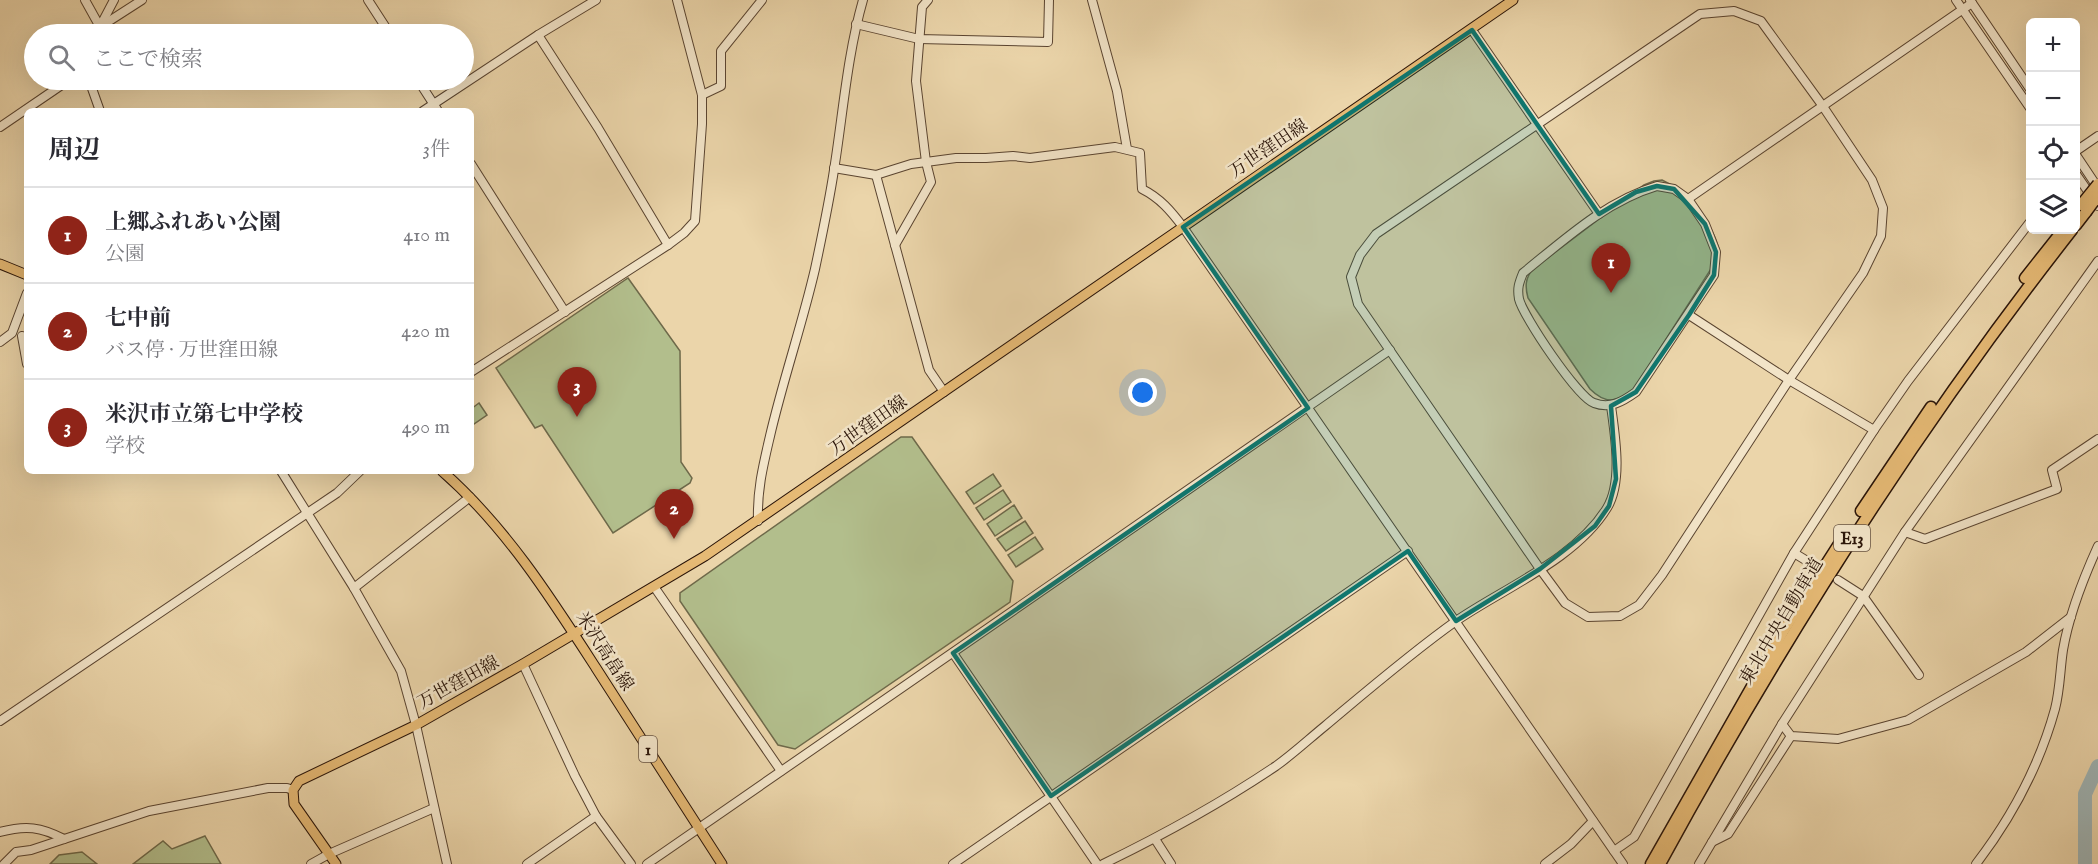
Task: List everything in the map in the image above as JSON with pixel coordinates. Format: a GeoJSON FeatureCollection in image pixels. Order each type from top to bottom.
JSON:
{"type":"FeatureCollection","features":[{"type":"Feature","properties":{"kind":"highway"},"geometry":{"type":"LineString","coordinates":[[2081,210],[2098,186]]}},
{"type":"Feature","properties":{"kind":"highway"},"geometry":{"type":"LineString","coordinates":[[2081,210],[2098,196]]}},
{"type":"Feature","properties":{"kind":"highway","name":"東北中央自動車道"},"geometry":{"type":"LineString","coordinates":[[1651,864],[1784,630],[1848,531],[1956,371],[2060,234]]}},
{"type":"Feature","properties":{"kind":"highway","name":"東北中央自動車道"},"geometry":{"type":"LineString","coordinates":[[1660,864],[1796,626],[1853,536],[1957,381],[2069,234]]}},
{"type":"Feature","properties":{"kind":"main road","name":"万世窪田線"},"geometry":{"type":"LineString","coordinates":[[293,790],[299,781],[416,725],[655,588],[758,521],[1513,0]]}},
{"type":"Feature","properties":{"kind":"main road"},"geometry":{"type":"LineString","coordinates":[[0,264],[24,274]]}},
{"type":"Feature","properties":{"kind":"main road","name":"米沢高畠線"},"geometry":{"type":"LineString","coordinates":[[445,474],[470,497],[511,545],[574,634],[722,864]]}},
{"type":"Feature","properties":{"kind":"main road"},"geometry":{"type":"LineString","coordinates":[[293,790],[297,810],[336,864]]}},
{"type":"Feature","properties":{"kind":"street"},"geometry":{"type":"LineString","coordinates":[[85,0],[95,24]]}},
{"type":"Feature","properties":{"kind":"street"},"geometry":{"type":"LineString","coordinates":[[102,24],[114,0]]}},
{"type":"Feature","properties":{"kind":"street"},"geometry":{"type":"LineString","coordinates":[[108,24],[142,0]]}},
{"type":"Feature","properties":{"kind":"street"},"geometry":{"type":"LineString","coordinates":[[368,0],[384,24]]}},
{"type":"Feature","properties":{"kind":"street"},"geometry":{"type":"LineString","coordinates":[[474,81],[538,35],[596,0]]}},
{"type":"Feature","properties":{"kind":"street"},"geometry":{"type":"LineString","coordinates":[[474,370],[668,245],[695,221],[702,95],[677,0]]}},
{"type":"Feature","properties":{"kind":"street"},"geometry":{"type":"LineString","coordinates":[[702,95],[721,86],[721,51],[762,0]]}},
{"type":"Feature","properties":{"kind":"street"},"geometry":{"type":"LineString","coordinates":[[758,521],[757,495],[762,472],[783,382],[815,270],[834,168],[856,24],[863,0]]}},
{"type":"Feature","properties":{"kind":"street"},"geometry":{"type":"LineString","coordinates":[[895,244],[931,182],[926,162],[916,81],[922,7],[928,0]]}},
{"type":"Feature","properties":{"kind":"street"},"geometry":{"type":"LineString","coordinates":[[856,24],[919,39],[1047,42],[1049,0]]}},
{"type":"Feature","properties":{"kind":"street"},"geometry":{"type":"LineString","coordinates":[[1092,0],[1117,91],[1127,149]]}},
{"type":"Feature","properties":{"kind":"street"},"geometry":{"type":"LineString","coordinates":[[1956,0],[2026,101]]}},
{"type":"Feature","properties":{"kind":"street"},"geometry":{"type":"LineString","coordinates":[[1688,199],[1971,2],[2026,82]]}},
{"type":"Feature","properties":{"kind":"street"},"geometry":{"type":"LineString","coordinates":[[1734,11],[1761,21],[1822,105],[1872,180],[1883,208],[1881,236],[1863,273],[1789,380],[1662,575],[1639,605],[1620,616],[1588,617],[1565,603],[1358,304],[1351,277],[1360,255],[1376,234],[1538,124],[1700,14],[1734,11]]}},
{"type":"Feature","properties":{"kind":"street"},"geometry":{"type":"LineString","coordinates":[[1472,30],[1599,214]]}},
{"type":"Feature","properties":{"kind":"street"},"geometry":{"type":"LineString","coordinates":[[538,35],[668,245]]}},
{"type":"Feature","properties":{"kind":"street"},"geometry":{"type":"LineString","coordinates":[[29,108],[55,90]]}},
{"type":"Feature","properties":{"kind":"street"},"geometry":{"type":"LineString","coordinates":[[92,90],[98,108]]}},
{"type":"Feature","properties":{"kind":"street"},"geometry":{"type":"LineString","coordinates":[[424,90],[436,108],[461,90]]}},
{"type":"Feature","properties":{"kind":"street"},"geometry":{"type":"LineString","coordinates":[[0,128],[24,111]]}},
{"type":"Feature","properties":{"kind":"street"},"geometry":{"type":"LineString","coordinates":[[2080,150],[2098,136]]}},
{"type":"Feature","properties":{"kind":"street"},"geometry":{"type":"LineString","coordinates":[[834,168],[876,175],[911,164],[956,158],[1013,156],[1030,158],[1092,149],[1127,149],[1140,153],[1142,189],[1154,195],[1183,227],[1623,864]]}},
{"type":"Feature","properties":{"kind":"street"},"geometry":{"type":"LineString","coordinates":[[2080,159],[2098,186]]}},
{"type":"Feature","properties":{"kind":"street"},"geometry":{"type":"LineString","coordinates":[[474,169],[565,312]]}},
{"type":"Feature","properties":{"kind":"street"},"geometry":{"type":"LineString","coordinates":[[876,175],[929,370],[944,392]]}},
{"type":"Feature","properties":{"kind":"street"},"geometry":{"type":"LineString","coordinates":[[2080,180],[2098,207]]}},
{"type":"Feature","properties":{"kind":"street"},"geometry":{"type":"LineString","coordinates":[[1656,186],[1674,189],[1688,199],[1706,224],[1716,252],[1714,275],[1689,315],[1636,392],[1611,406],[1592,403],[1577,389],[1546,347],[1520,302],[1517,287],[1523,273],[1599,214],[1636,192],[1656,186]]}},
{"type":"Feature","properties":{"kind":"street"},"geometry":{"type":"LineString","coordinates":[[1614,851],[1634,837],[1794,553],[1874,430],[1908,381],[2026,228]]}},
{"type":"Feature","properties":{"kind":"street"},"geometry":{"type":"LineString","coordinates":[[1699,864],[1782,724],[1905,532],[2098,261]]}},
{"type":"Feature","properties":{"kind":"street"},"geometry":{"type":"LineString","coordinates":[[0,342],[12,333],[24,301]]}},
{"type":"Feature","properties":{"kind":"street"},"geometry":{"type":"LineString","coordinates":[[1689,315],[1789,380],[1874,430]]}},
{"type":"Feature","properties":{"kind":"street"},"geometry":{"type":"LineString","coordinates":[[12,333],[24,335]]}},
{"type":"Feature","properties":{"kind":"street"},"geometry":{"type":"LineString","coordinates":[[647,864],[1390,350]]}},
{"type":"Feature","properties":{"kind":"street"},"geometry":{"type":"LineString","coordinates":[[1103,864],[1155,839],[1278,765],[1456,621],[1540,569],[1595,526],[1609,506],[1616,479],[1611,406]]}},
{"type":"Feature","properties":{"kind":"street"},"geometry":{"type":"LineString","coordinates":[[1905,532],[1918,537],[1931,537],[2056,489],[2052,470],[2098,439]]}},
{"type":"Feature","properties":{"kind":"street"},"geometry":{"type":"LineString","coordinates":[[283,474],[354,588],[401,672],[416,725],[447,864]]}},
{"type":"Feature","properties":{"kind":"street"},"geometry":{"type":"LineString","coordinates":[[0,721],[337,493],[357,474]]}},
{"type":"Feature","properties":{"kind":"street"},"geometry":{"type":"LineString","coordinates":[[354,588],[470,497]]}},
{"type":"Feature","properties":{"kind":"street"},"geometry":{"type":"LineString","coordinates":[[1977,864],[1998,835],[2023,793],[2042,751],[2055,707],[2063,649],[2071,617],[2098,546]]}},
{"type":"Feature","properties":{"kind":"street"},"geometry":{"type":"LineString","coordinates":[[953,864],[1408,551]]}},
{"type":"Feature","properties":{"kind":"street"},"geometry":{"type":"LineString","coordinates":[[1794,553],[1812,564]]}},
{"type":"Feature","properties":{"kind":"street"},"geometry":{"type":"LineString","coordinates":[[1838,580],[1863,596],[1919,675]]}},
{"type":"Feature","properties":{"kind":"street"},"geometry":{"type":"LineString","coordinates":[[655,588],[781,771]]}},
{"type":"Feature","properties":{"kind":"street"},"geometry":{"type":"LineString","coordinates":[[1782,724],[1791,736],[1807,739],[1838,739],[1908,720],[2026,652],[2071,617]]}},
{"type":"Feature","properties":{"kind":"street"},"geometry":{"type":"LineString","coordinates":[[953,653],[1097,864]]}},
{"type":"Feature","properties":{"kind":"street"},"geometry":{"type":"LineString","coordinates":[[523,664],[596,816],[631,864]]}},
{"type":"Feature","properties":{"kind":"street"},"geometry":{"type":"LineString","coordinates":[[1711,843],[1728,834],[1791,736]]}},
{"type":"Feature","properties":{"kind":"street"},"geometry":{"type":"LineString","coordinates":[[4,864],[16,852],[31,850],[149,811],[276,787],[293,790]]}},
{"type":"Feature","properties":{"kind":"street"},"geometry":{"type":"LineString","coordinates":[[311,864],[434,808]]}},
{"type":"Feature","properties":{"kind":"street"},"geometry":{"type":"LineString","coordinates":[[527,864],[596,816]]}},
{"type":"Feature","properties":{"kind":"street"},"geometry":{"type":"LineString","coordinates":[[1545,864],[1572,844],[1593,821]]}},
{"type":"Feature","properties":{"kind":"street"},"geometry":{"type":"LineString","coordinates":[[0,832],[36,828],[64,839]]}},
{"type":"Feature","properties":{"kind":"street"},"geometry":{"type":"LineString","coordinates":[[1155,839],[1171,864]]}},
{"type":"Feature","properties":{"kind":"highlighted area"},"geometry":{"type":"Polygon","coordinates":[[[1472,30],[1599,214],[1636,192],[1657,186],[1674,189],[1705,224],[1716,252],[1714,275],[1689,315],[1636,392],[1611,406],[1616,479],[1609,506],[1595,526],[1540,569],[1456,621],[1408,551],[1051,796],[953,653],[1308,408],[1183,227],[1472,30]]]}},
{"type":"Feature","properties":{"kind":"green space"},"geometry":{"type":"Polygon","coordinates":[[[1662,180],[1681,192],[1698,208],[1711,228],[1719,249],[1711,269],[1634,389],[1617,399],[1601,398],[1590,389],[1528,298],[1527,279],[1533,269],[1644,185],[1662,180]]]}},
{"type":"Feature","properties":{"kind":"green space"},"geometry":{"type":"Polygon","coordinates":[[[628,278],[680,351],[681,462],[692,478],[690,483],[613,533],[542,425],[535,428],[496,368],[628,278]]]}},
{"type":"Feature","properties":{"kind":"green space"},"geometry":{"type":"Polygon","coordinates":[[[479,403],[487,415],[474,424],[474,407],[479,403]]]}},
{"type":"Feature","properties":{"kind":"green space"},"geometry":{"type":"Polygon","coordinates":[[[901,437],[912,437],[1013,581],[1010,602],[795,749],[778,745],[680,601],[680,593],[901,437]]]}},
{"type":"Feature","properties":{"kind":"green space"},"geometry":{"type":"Polygon","coordinates":[[[993,474],[1001,486],[974,504],[966,492],[993,474]]]}},
{"type":"Feature","properties":{"kind":"green space"},"geometry":{"type":"Polygon","coordinates":[[[1003,490],[1011,502],[984,520],[976,508],[1003,490]]]}},
{"type":"Feature","properties":{"kind":"green space"},"geometry":{"type":"Polygon","coordinates":[[[1014,505],[1022,518],[995,536],[987,524],[1014,505]]]}},
{"type":"Feature","properties":{"kind":"green space"},"geometry":{"type":"Polygon","coordinates":[[[1025,521],[1033,533],[1006,551],[997,539],[1025,521]]]}},
{"type":"Feature","properties":{"kind":"green space"},"geometry":{"type":"Polygon","coordinates":[[[1035,537],[1043,549],[1016,567],[1008,555],[1035,537]]]}},
{"type":"Feature","properties":{"kind":"green space"},"geometry":{"type":"Polygon","coordinates":[[[205,836],[221,864],[133,864],[163,841],[172,849],[205,836]]]}},
{"type":"Feature","properties":{"kind":"green space"},"geometry":{"type":"Polygon","coordinates":[[[82,852],[97,864],[50,864],[59,855],[82,852]]]}},
{"type":"Feature","properties":{"kind":"waterway"},"geometry":{"type":"LineString","coordinates":[[2085,864],[2085,794],[2098,766]]}},
{"type":"Feature","properties":{"kind":"place","name":"上郷ふれあい公園"},"geometry":{"type":"Point","coordinates":[1611,293]}},
{"type":"Feature","properties":{"kind":"place","name":"米沢市立第七中学校"},"geometry":{"type":"Point","coordinates":[577,417]}},
{"type":"Feature","properties":{"kind":"place","name":"七中前"},"geometry":{"type":"Point","coordinates":[674,539]}}]}
